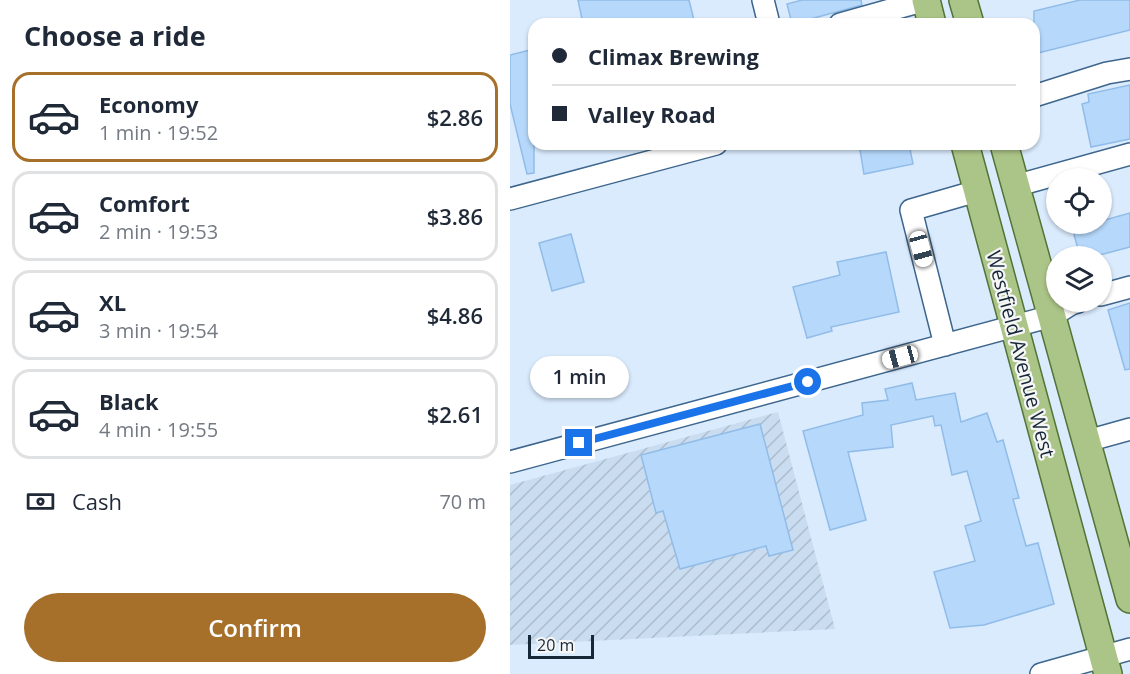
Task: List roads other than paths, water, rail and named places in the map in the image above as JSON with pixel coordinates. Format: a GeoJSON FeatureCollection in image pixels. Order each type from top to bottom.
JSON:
{"type":"FeatureCollection","features":[{"type":"Feature","properties":{"kind":"main road"},"geometry":{"type":"LineString","coordinates":[[926,0],[930,18]]}},
{"type":"Feature","properties":{"kind":"main road"},"geometry":{"type":"LineString","coordinates":[[963,0],[968,18]]}},
{"type":"Feature","properties":{"kind":"main road","name":"Westfield Avenue West"},"geometry":{"type":"LineString","coordinates":[[967,150],[1105,665]]}},
{"type":"Feature","properties":{"kind":"main road","name":"Westfield Avenue West"},"geometry":{"type":"LineString","coordinates":[[1006,150],[1130,599]]}},
{"type":"Feature","properties":{"kind":"street"},"geometry":{"type":"LineString","coordinates":[[763,0],[768,18]]}},
{"type":"Feature","properties":{"kind":"street"},"geometry":{"type":"LineString","coordinates":[[862,18],[926,0]]}},
{"type":"Feature","properties":{"kind":"street"},"geometry":{"type":"LineString","coordinates":[[1040,94],[1107,73],[1130,69]]}},
{"type":"Feature","properties":{"kind":"street"},"geometry":{"type":"LineString","coordinates":[[510,199],[694,150]]}},
{"type":"Feature","properties":{"kind":"street"},"geometry":{"type":"LineString","coordinates":[[1016,186],[1130,154]]}},
{"type":"Feature","properties":{"kind":"street"},"geometry":{"type":"LineString","coordinates":[[945,345],[911,210],[977,191]]}},
{"type":"Feature","properties":{"kind":"street"},"geometry":{"type":"LineString","coordinates":[[1112,292],[1130,287]]}},
{"type":"Feature","properties":{"kind":"street"},"geometry":{"type":"LineString","coordinates":[[510,462],[1053,316],[1059,312]]}},
{"type":"Feature","properties":{"kind":"street"},"geometry":{"type":"LineString","coordinates":[[1087,441],[1130,429]]}},
{"type":"Feature","properties":{"kind":"street"},"geometry":{"type":"LineString","coordinates":[[1041,674],[1105,665],[1130,649]]}}]}
